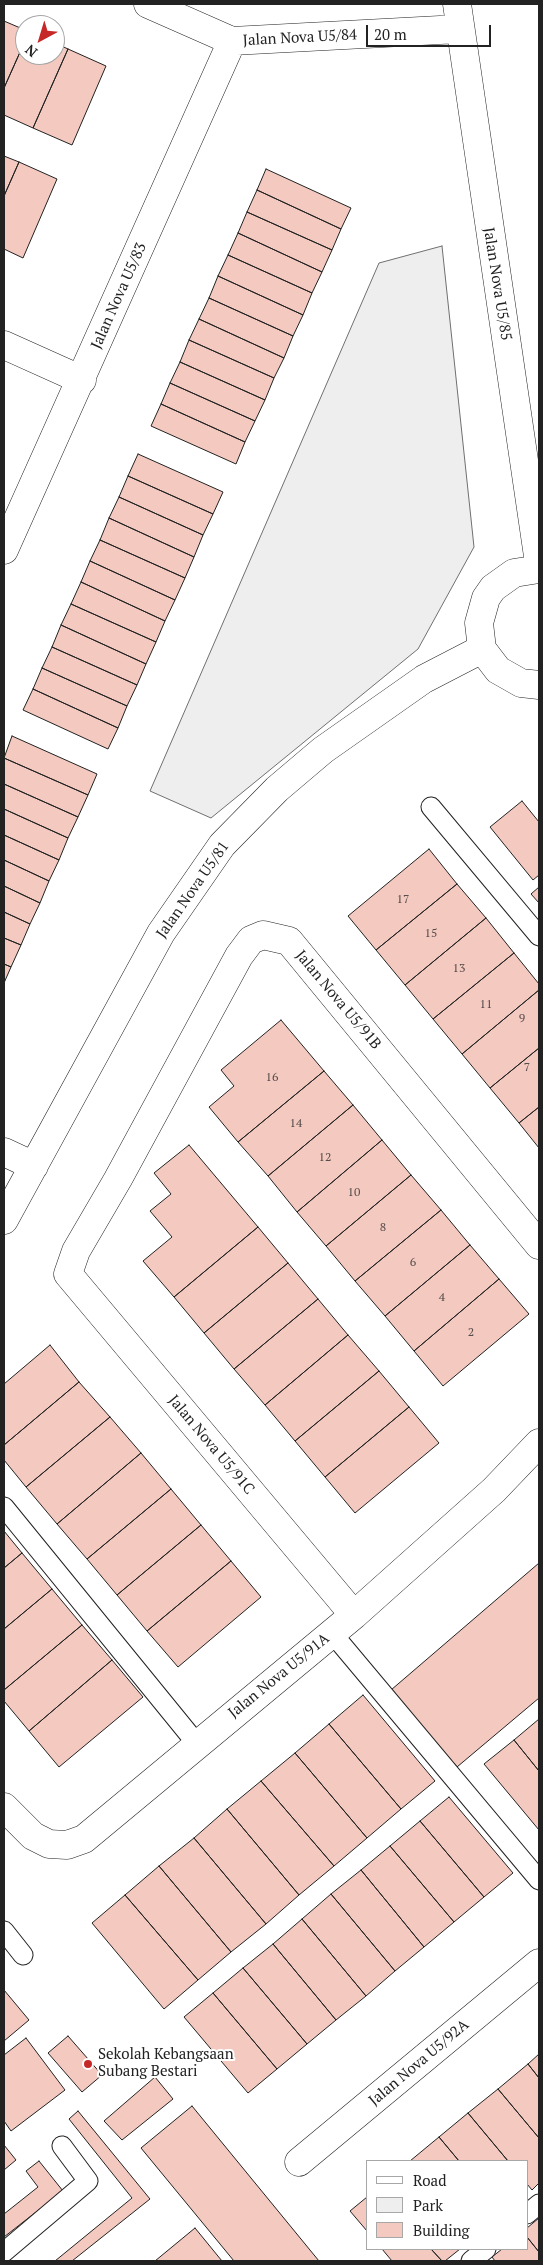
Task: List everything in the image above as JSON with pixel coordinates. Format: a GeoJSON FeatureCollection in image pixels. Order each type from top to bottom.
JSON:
{"type":"FeatureCollection","features":[{"type":"Feature","properties":{"kind":"street","name":"Jalan Nova U5/84"},"geometry":{"type":"LineString","coordinates":[[148,4],[232,41],[458,16]]}},
{"type":"Feature","properties":{"kind":"street","name":"Jalan Nova U5/85"},"geometry":{"type":"LineString","coordinates":[[458,16],[539,563]]}},
{"type":"Feature","properties":{"kind":"street","name":"Jalan Nova U5/83"},"geometry":{"type":"LineString","coordinates":[[4,550],[82,380],[232,41]]}},
{"type":"Feature","properties":{"kind":"street"},"geometry":{"type":"LineString","coordinates":[[4,345],[82,380]]}},
{"type":"Feature","properties":{"kind":"street"},"geometry":{"type":"LineString","coordinates":[[539,569],[527,570],[508,576],[493,588],[486,598],[479,624],[482,649],[489,660],[509,678],[520,683],[539,685]]}},
{"type":"Feature","properties":{"kind":"street","name":"Jalan Nova U5/81"},"geometry":{"type":"LineString","coordinates":[[4,1220],[161,934],[222,845],[277,789],[323,750],[424,679],[482,649]]}},
{"type":"Feature","properties":{"kind":"street","name":"Jalan Nova U5/91B"},"geometry":{"type":"LineString","coordinates":[[68,1274],[76,1251],[118,1180],[239,956],[250,940],[263,935],[289,941],[539,1245]]}},
{"type":"Feature","properties":{"kind":"street"},"geometry":{"type":"LineString","coordinates":[[4,1152],[34,1166]]}},
{"type":"Feature","properties":{"kind":"street","name":"Jalan Nova U5/91C"},"geometry":{"type":"LineString","coordinates":[[68,1274],[354,1615]]}},
{"type":"Feature","properties":{"kind":"street","name":"Jalan Nova U5/91A"},"geometry":{"type":"LineString","coordinates":[[4,1807],[33,1836],[49,1844],[67,1845],[84,1839],[354,1615],[494,1490],[539,1443]]}},
{"type":"Feature","properties":{"kind":"street","name":"Jalan Nova U5/92A"},"geometry":{"type":"LineString","coordinates":[[299,2162],[539,1963]]}},
{"type":"Feature","properties":{"kind":"lane"},"geometry":{"type":"LineString","coordinates":[[431,807],[539,936]]}},
{"type":"Feature","properties":{"kind":"lane"},"geometry":{"type":"LineString","coordinates":[[4,1507],[197,1744]]}},
{"type":"Feature","properties":{"kind":"lane"},"geometry":{"type":"LineString","coordinates":[[332,1633],[539,1880]]}},
{"type":"Feature","properties":{"kind":"lane"},"geometry":{"type":"LineString","coordinates":[[4,1931],[23,1955]]}},
{"type":"Feature","properties":{"kind":"lane"},"geometry":{"type":"LineString","coordinates":[[4,2252],[88,2181],[62,2146]]}},
{"type":"Feature","properties":{"kind":"lane"},"geometry":{"type":"LineString","coordinates":[[528,2213],[539,2204]]}},
{"type":"Feature","properties":{"kind":"lane"},"geometry":{"type":"LineString","coordinates":[[471,2261],[485,2250]]}},
{"type":"Feature","properties":{"kind":"green space"},"geometry":{"type":"Polygon","coordinates":[[[442,246],[474,547],[418,649],[211,818],[150,791],[379,263],[442,246]]]}},
{"type":"Feature","properties":{"kind":"building"},"geometry":{"type":"Polygon","coordinates":[[[4,21],[15,26],[15,63],[4,88],[4,21]]]}},
{"type":"Feature","properties":{"kind":"building"},"geometry":{"type":"Polygon","coordinates":[[[68,49],[106,66],[72,145],[33,128],[61,65],[65,65],[65,56],[68,49]]]}},
{"type":"Feature","properties":{"kind":"building"},"geometry":{"type":"Polygon","coordinates":[[[15,63],[15,65],[61,65],[33,128],[4,115],[4,88],[15,63]]]}},
{"type":"Feature","properties":{"kind":"building"},"geometry":{"type":"Polygon","coordinates":[[[4,156],[19,162],[4,196],[4,156]]]}},
{"type":"Feature","properties":{"kind":"building"},"geometry":{"type":"Polygon","coordinates":[[[19,162],[57,179],[23,258],[4,249],[4,196],[19,162]]]}},
{"type":"Feature","properties":{"kind":"building"},"geometry":{"type":"Polygon","coordinates":[[[266,169],[351,208],[341,229],[257,190],[266,169]]]}},
{"type":"Feature","properties":{"kind":"building"},"geometry":{"type":"Polygon","coordinates":[[[257,190],[341,229],[332,250],[247,212],[257,190]]]}},
{"type":"Feature","properties":{"kind":"building"},"geometry":{"type":"Polygon","coordinates":[[[247,212],[332,250],[322,272],[238,233],[247,212]]]}},
{"type":"Feature","properties":{"kind":"building"},"geometry":{"type":"Polygon","coordinates":[[[238,233],[322,272],[312,293],[228,255],[238,233]]]}},
{"type":"Feature","properties":{"kind":"building"},"geometry":{"type":"Polygon","coordinates":[[[228,255],[312,293],[303,315],[218,276],[228,255]]]}},
{"type":"Feature","properties":{"kind":"building"},"geometry":{"type":"Polygon","coordinates":[[[218,276],[303,315],[293,336],[209,298],[218,276]]]}},
{"type":"Feature","properties":{"kind":"building"},"geometry":{"type":"Polygon","coordinates":[[[209,298],[293,336],[284,358],[199,319],[209,298]]]}},
{"type":"Feature","properties":{"kind":"building"},"geometry":{"type":"Polygon","coordinates":[[[199,319],[284,358],[274,378],[189,340],[199,319]]]}},
{"type":"Feature","properties":{"kind":"building"},"geometry":{"type":"Polygon","coordinates":[[[189,340],[274,378],[265,400],[180,362],[189,340]]]}},
{"type":"Feature","properties":{"kind":"building"},"geometry":{"type":"Polygon","coordinates":[[[180,362],[265,400],[255,421],[170,383],[180,362]]]}},
{"type":"Feature","properties":{"kind":"building"},"geometry":{"type":"Polygon","coordinates":[[[170,383],[255,421],[245,442],[161,404],[170,383]]]}},
{"type":"Feature","properties":{"kind":"building"},"geometry":{"type":"Polygon","coordinates":[[[161,404],[245,442],[236,464],[151,426],[161,404]]]}},
{"type":"Feature","properties":{"kind":"building"},"geometry":{"type":"Polygon","coordinates":[[[138,454],[223,492],[213,514],[128,476],[138,454]]]}},
{"type":"Feature","properties":{"kind":"building"},"geometry":{"type":"Polygon","coordinates":[[[128,476],[213,514],[203,535],[119,497],[128,476]]]}},
{"type":"Feature","properties":{"kind":"building"},"geometry":{"type":"Polygon","coordinates":[[[119,497],[203,535],[194,557],[109,518],[119,497]]]}},
{"type":"Feature","properties":{"kind":"building"},"geometry":{"type":"Polygon","coordinates":[[[109,518],[194,557],[185,578],[100,540],[109,518]]]}},
{"type":"Feature","properties":{"kind":"building"},"geometry":{"type":"Polygon","coordinates":[[[100,540],[185,578],[175,600],[90,561],[100,540]]]}},
{"type":"Feature","properties":{"kind":"building"},"geometry":{"type":"Polygon","coordinates":[[[90,561],[175,600],[165,621],[81,582],[90,561]]]}},
{"type":"Feature","properties":{"kind":"building"},"geometry":{"type":"Polygon","coordinates":[[[81,582],[165,621],[156,642],[71,604],[81,582]]]}},
{"type":"Feature","properties":{"kind":"building"},"geometry":{"type":"Polygon","coordinates":[[[71,604],[156,642],[146,664],[61,625],[71,604]]]}},
{"type":"Feature","properties":{"kind":"building"},"geometry":{"type":"Polygon","coordinates":[[[61,625],[146,664],[137,685],[52,647],[61,625]]]}},
{"type":"Feature","properties":{"kind":"building"},"geometry":{"type":"Polygon","coordinates":[[[52,647],[137,685],[127,706],[42,668],[52,647]]]}},
{"type":"Feature","properties":{"kind":"building"},"geometry":{"type":"Polygon","coordinates":[[[42,668],[127,706],[118,728],[33,689],[42,668]]]}},
{"type":"Feature","properties":{"kind":"building"},"geometry":{"type":"Polygon","coordinates":[[[33,689],[118,728],[108,749],[23,710],[33,689]]]}},
{"type":"Feature","properties":{"kind":"building"},"geometry":{"type":"Polygon","coordinates":[[[12,736],[97,774],[88,795],[4,758],[12,736]]]}},
{"type":"Feature","properties":{"kind":"building"},"geometry":{"type":"Polygon","coordinates":[[[4,758],[88,795],[78,817],[4,784],[4,758]]]}},
{"type":"Feature","properties":{"kind":"building"},"geometry":{"type":"Polygon","coordinates":[[[4,784],[78,817],[68,838],[4,809],[4,784]]]}},
{"type":"Feature","properties":{"kind":"building"},"geometry":{"type":"Polygon","coordinates":[[[522,801],[539,822],[539,875],[533,880],[490,827],[522,801]]]}},
{"type":"Feature","properties":{"kind":"building"},"geometry":{"type":"Polygon","coordinates":[[[4,809],[68,838],[59,860],[4,835],[4,809]]]}},
{"type":"Feature","properties":{"kind":"building"},"geometry":{"type":"Polygon","coordinates":[[[4,835],[59,860],[49,881],[4,860],[4,835]]]}},
{"type":"Feature","properties":{"kind":"building"},"geometry":{"type":"Polygon","coordinates":[[[429,849],[457,884],[376,950],[348,916],[429,849]]]}},
{"type":"Feature","properties":{"kind":"building"},"geometry":{"type":"Polygon","coordinates":[[[4,860],[49,881],[40,903],[4,886],[4,860]]]}},
{"type":"Feature","properties":{"kind":"building"},"geometry":{"type":"Polygon","coordinates":[[[457,884],[486,918],[405,985],[376,950],[457,884]]]}},
{"type":"Feature","properties":{"kind":"building"},"geometry":{"type":"Polygon","coordinates":[[[4,886],[40,903],[30,924],[4,912],[4,886]]]}},
{"type":"Feature","properties":{"kind":"building"},"geometry":{"type":"Polygon","coordinates":[[[539,887],[539,903],[531,894],[539,887]]]}},
{"type":"Feature","properties":{"kind":"building"},"geometry":{"type":"Polygon","coordinates":[[[4,912],[30,924],[21,945],[4,938],[4,912]]]}},
{"type":"Feature","properties":{"kind":"building"},"geometry":{"type":"Polygon","coordinates":[[[486,918],[514,953],[433,1019],[405,985],[486,918]]]}},
{"type":"Feature","properties":{"kind":"building"},"geometry":{"type":"Polygon","coordinates":[[[4,938],[21,945],[11,967],[4,964],[4,938]]]}},
{"type":"Feature","properties":{"kind":"building"},"geometry":{"type":"Polygon","coordinates":[[[514,953],[539,984],[539,990],[462,1054],[433,1019],[514,953]]]}},
{"type":"Feature","properties":{"kind":"building"},"geometry":{"type":"Polygon","coordinates":[[[4,964],[11,967],[4,983],[4,964]]]}},
{"type":"Feature","properties":{"kind":"building"},"geometry":{"type":"Polygon","coordinates":[[[539,990],[539,1048],[490,1088],[462,1054],[539,990]]]}},
{"type":"Feature","properties":{"kind":"building"},"geometry":{"type":"Polygon","coordinates":[[[281,1020],[324,1071],[238,1142],[209,1107],[234,1086],[221,1070],[281,1020]]]}},
{"type":"Feature","properties":{"kind":"building"},"geometry":{"type":"Polygon","coordinates":[[[539,1048],[539,1107],[519,1123],[490,1088],[539,1048]]]}},
{"type":"Feature","properties":{"kind":"building"},"geometry":{"type":"Polygon","coordinates":[[[324,1071],[353,1105],[268,1176],[238,1142],[324,1071]]]}},
{"type":"Feature","properties":{"kind":"building"},"geometry":{"type":"Polygon","coordinates":[[[353,1105],[382,1140],[297,1212],[268,1176],[353,1105]]]}},
{"type":"Feature","properties":{"kind":"building"},"geometry":{"type":"Polygon","coordinates":[[[539,1107],[539,1148],[519,1123],[539,1107]]]}},
{"type":"Feature","properties":{"kind":"building"},"geometry":{"type":"Polygon","coordinates":[[[382,1140],[411,1175],[326,1246],[297,1212],[382,1140]]]}},
{"type":"Feature","properties":{"kind":"building"},"geometry":{"type":"Polygon","coordinates":[[[189,1145],[258,1227],[174,1297],[143,1261],[172,1237],[150,1211],[171,1194],[154,1173],[189,1145]]]}},
{"type":"Feature","properties":{"kind":"building"},"geometry":{"type":"Polygon","coordinates":[[[411,1175],[441,1210],[355,1281],[326,1246],[411,1175]]]}},
{"type":"Feature","properties":{"kind":"building"},"geometry":{"type":"Polygon","coordinates":[[[441,1210],[470,1245],[385,1316],[355,1281],[441,1210]]]}},
{"type":"Feature","properties":{"kind":"building"},"geometry":{"type":"Polygon","coordinates":[[[258,1227],[288,1263],[204,1333],[174,1297],[258,1227]]]}},
{"type":"Feature","properties":{"kind":"building"},"geometry":{"type":"Polygon","coordinates":[[[470,1245],[499,1279],[414,1351],[385,1316],[470,1245]]]}},
{"type":"Feature","properties":{"kind":"building"},"geometry":{"type":"Polygon","coordinates":[[[288,1263],[318,1299],[234,1369],[204,1333],[288,1263]]]}},
{"type":"Feature","properties":{"kind":"building"},"geometry":{"type":"Polygon","coordinates":[[[499,1279],[529,1314],[443,1386],[414,1351],[499,1279]]]}},
{"type":"Feature","properties":{"kind":"building"},"geometry":{"type":"Polygon","coordinates":[[[318,1299],[348,1335],[265,1405],[234,1369],[318,1299]]]}},
{"type":"Feature","properties":{"kind":"building"},"geometry":{"type":"Polygon","coordinates":[[[348,1335],[379,1371],[295,1441],[265,1405],[348,1335]]]}},
{"type":"Feature","properties":{"kind":"building"},"geometry":{"type":"Polygon","coordinates":[[[50,1345],[79,1382],[4,1445],[4,1384],[50,1345]]]}},
{"type":"Feature","properties":{"kind":"building"},"geometry":{"type":"Polygon","coordinates":[[[379,1371],[409,1407],[325,1477],[295,1441],[379,1371]]]}},
{"type":"Feature","properties":{"kind":"building"},"geometry":{"type":"Polygon","coordinates":[[[79,1382],[110,1417],[26,1487],[4,1460],[4,1445],[79,1382]]]}},
{"type":"Feature","properties":{"kind":"building"},"geometry":{"type":"Polygon","coordinates":[[[409,1407],[439,1443],[355,1513],[325,1477],[409,1407]]]}},
{"type":"Feature","properties":{"kind":"building"},"geometry":{"type":"Polygon","coordinates":[[[110,1417],[141,1453],[57,1524],[26,1487],[110,1417]]]}},
{"type":"Feature","properties":{"kind":"building"},"geometry":{"type":"Polygon","coordinates":[[[141,1453],[171,1489],[87,1559],[57,1524],[141,1453]]]}},
{"type":"Feature","properties":{"kind":"building"},"geometry":{"type":"Polygon","coordinates":[[[171,1489],[201,1525],[117,1595],[87,1559],[171,1489]]]}},
{"type":"Feature","properties":{"kind":"building"},"geometry":{"type":"Polygon","coordinates":[[[201,1525],[231,1561],[147,1631],[117,1595],[201,1525]]]}},
{"type":"Feature","properties":{"kind":"building"},"geometry":{"type":"Polygon","coordinates":[[[4,1531],[22,1553],[4,1568],[4,1531]]]}},
{"type":"Feature","properties":{"kind":"building"},"geometry":{"type":"Polygon","coordinates":[[[22,1553],[52,1589],[4,1629],[4,1568],[22,1553]]]}},
{"type":"Feature","properties":{"kind":"building"},"geometry":{"type":"Polygon","coordinates":[[[231,1561],[261,1597],[178,1667],[147,1631],[231,1561]]]}},
{"type":"Feature","properties":{"kind":"building"},"geometry":{"type":"Polygon","coordinates":[[[539,1563],[539,1698],[457,1767],[391,1690],[539,1563]]]}},
{"type":"Feature","properties":{"kind":"building"},"geometry":{"type":"Polygon","coordinates":[[[52,1589],[82,1625],[4,1690],[4,1629],[52,1589]]]}},
{"type":"Feature","properties":{"kind":"building"},"geometry":{"type":"Polygon","coordinates":[[[82,1625],[112,1660],[29,1731],[4,1701],[4,1690],[82,1625]]]}},
{"type":"Feature","properties":{"kind":"building"},"geometry":{"type":"Polygon","coordinates":[[[112,1660],[143,1697],[59,1767],[29,1731],[112,1660]]]}},
{"type":"Feature","properties":{"kind":"building"},"geometry":{"type":"Polygon","coordinates":[[[363,1695],[435,1781],[401,1809],[329,1724],[363,1695]]]}},
{"type":"Feature","properties":{"kind":"building"},"geometry":{"type":"Polygon","coordinates":[[[539,1719],[539,1771],[514,1740],[539,1719]]]}},
{"type":"Feature","properties":{"kind":"building"},"geometry":{"type":"Polygon","coordinates":[[[329,1724],[401,1809],[367,1838],[295,1753],[329,1724]]]}},
{"type":"Feature","properties":{"kind":"building"},"geometry":{"type":"Polygon","coordinates":[[[514,1740],[539,1771],[539,1830],[484,1764],[514,1740]]]}},
{"type":"Feature","properties":{"kind":"building"},"geometry":{"type":"Polygon","coordinates":[[[295,1753],[367,1838],[334,1866],[261,1781],[295,1753]]]}},
{"type":"Feature","properties":{"kind":"building"},"geometry":{"type":"Polygon","coordinates":[[[261,1781],[334,1866],[299,1895],[227,1809],[261,1781]]]}},
{"type":"Feature","properties":{"kind":"building"},"geometry":{"type":"Polygon","coordinates":[[[449,1797],[513,1873],[484,1897],[420,1821],[449,1797]]]}},
{"type":"Feature","properties":{"kind":"building"},"geometry":{"type":"Polygon","coordinates":[[[227,1809],[299,1895],[266,1924],[194,1838],[227,1809]]]}},
{"type":"Feature","properties":{"kind":"building"},"geometry":{"type":"Polygon","coordinates":[[[420,1821],[484,1897],[454,1922],[390,1846],[420,1821]]]}},
{"type":"Feature","properties":{"kind":"building"},"geometry":{"type":"Polygon","coordinates":[[[194,1838],[266,1924],[231,1952],[159,1866],[194,1838]]]}},
{"type":"Feature","properties":{"kind":"building"},"geometry":{"type":"Polygon","coordinates":[[[390,1846],[454,1922],[424,1947],[361,1870],[390,1846]]]}},
{"type":"Feature","properties":{"kind":"building"},"geometry":{"type":"Polygon","coordinates":[[[159,1866],[231,1952],[198,1980],[125,1895],[159,1866]]]}},
{"type":"Feature","properties":{"kind":"building"},"geometry":{"type":"Polygon","coordinates":[[[361,1870],[424,1947],[395,1971],[331,1894],[361,1870]]]}},
{"type":"Feature","properties":{"kind":"building"},"geometry":{"type":"Polygon","coordinates":[[[331,1894],[395,1971],[366,1996],[302,1919],[331,1894]]]}},
{"type":"Feature","properties":{"kind":"building"},"geometry":{"type":"Polygon","coordinates":[[[125,1895],[198,1980],[164,2009],[92,1923],[125,1895]]]}},
{"type":"Feature","properties":{"kind":"building"},"geometry":{"type":"Polygon","coordinates":[[[302,1919],[366,1996],[336,2020],[273,1944],[302,1919]]]}},
{"type":"Feature","properties":{"kind":"building"},"geometry":{"type":"Polygon","coordinates":[[[273,1944],[336,2020],[307,2044],[243,1968],[273,1944]]]}},
{"type":"Feature","properties":{"kind":"building"},"geometry":{"type":"Polygon","coordinates":[[[243,1968],[307,2044],[277,2069],[213,1993],[243,1968]]]}},
{"type":"Feature","properties":{"kind":"building"},"geometry":{"type":"Polygon","coordinates":[[[4,1990],[29,2020],[4,2041],[4,1990]]]}},
{"type":"Feature","properties":{"kind":"building"},"geometry":{"type":"Polygon","coordinates":[[[213,1993],[277,2069],[248,2093],[184,2017],[213,1993]]]}},
{"type":"Feature","properties":{"kind":"building"},"geometry":{"type":"Polygon","coordinates":[[[68,2036],[102,2075],[82,2092],[48,2053],[68,2036]]]}},
{"type":"Feature","properties":{"kind":"building"},"geometry":{"type":"Polygon","coordinates":[[[26,2038],[65,2090],[11,2131],[4,2121],[4,2055],[26,2038]]]}},
{"type":"Feature","properties":{"kind":"building"},"geometry":{"type":"Polygon","coordinates":[[[539,2054],[539,2078],[528,2064],[539,2054]]]}},
{"type":"Feature","properties":{"kind":"building"},"geometry":{"type":"Polygon","coordinates":[[[528,2064],[539,2078],[539,2138],[498,2089],[528,2064]]]}},
{"type":"Feature","properties":{"kind":"building"},"geometry":{"type":"Polygon","coordinates":[[[155,2077],[173,2099],[122,2140],[104,2121],[155,2077]]]}},
{"type":"Feature","properties":{"kind":"building"},"geometry":{"type":"Polygon","coordinates":[[[498,2089],[539,2138],[539,2183],[532,2190],[528,2185],[528,2160],[507,2160],[468,2113],[498,2089]]]}},
{"type":"Feature","properties":{"kind":"building"},"geometry":{"type":"Polygon","coordinates":[[[192,2106],[319,2261],[234,2261],[141,2148],[192,2106]]]}},
{"type":"Feature","properties":{"kind":"building"},"geometry":{"type":"Polygon","coordinates":[[[78,2111],[150,2199],[72,2261],[55,2261],[132,2198],[69,2119],[78,2111]]]}},
{"type":"Feature","properties":{"kind":"building"},"geometry":{"type":"Polygon","coordinates":[[[468,2113],[507,2160],[458,2160],[439,2137],[468,2113]]]}},
{"type":"Feature","properties":{"kind":"building"},"geometry":{"type":"Polygon","coordinates":[[[439,2137],[458,2160],[411,2160],[439,2137]]]}},
{"type":"Feature","properties":{"kind":"building"},"geometry":{"type":"Polygon","coordinates":[[[4,2145],[16,2160],[4,2170],[4,2145]]]}},
{"type":"Feature","properties":{"kind":"building"},"geometry":{"type":"Polygon","coordinates":[[[39,2161],[63,2191],[4,2237],[4,2214],[38,2187],[26,2171],[39,2161]]]}},
{"type":"Feature","properties":{"kind":"building"},"geometry":{"type":"Polygon","coordinates":[[[366,2198],[366,2230],[350,2211],[366,2198]]]}},
{"type":"Feature","properties":{"kind":"building"},"geometry":{"type":"Polygon","coordinates":[[[539,2218],[539,2252],[528,2238],[528,2227],[539,2218]]]}},
{"type":"Feature","properties":{"kind":"building"},"geometry":{"type":"Polygon","coordinates":[[[195,2228],[222,2261],[155,2261],[195,2228]]]}},
{"type":"Feature","properties":{"kind":"building"},"geometry":{"type":"Polygon","coordinates":[[[528,2238],[539,2252],[539,2261],[495,2261],[492,2257],[501,2250],[528,2250],[528,2238]]]}},
{"type":"Feature","properties":{"kind":"building"},"geometry":{"type":"Polygon","coordinates":[[[383,2250],[432,2250],[442,2261],[392,2261],[383,2250]]]}},
{"type":"Feature","properties":{"kind":"building"},"geometry":{"type":"Polygon","coordinates":[[[432,2250],[459,2250],[445,2261],[442,2261],[432,2250]]]}},
{"type":"Feature","properties":{"kind":"place","name":"Sekolah Kebangsaan Subang Bestari"},"geometry":{"type":"Point","coordinates":[88,2064]}}]}
